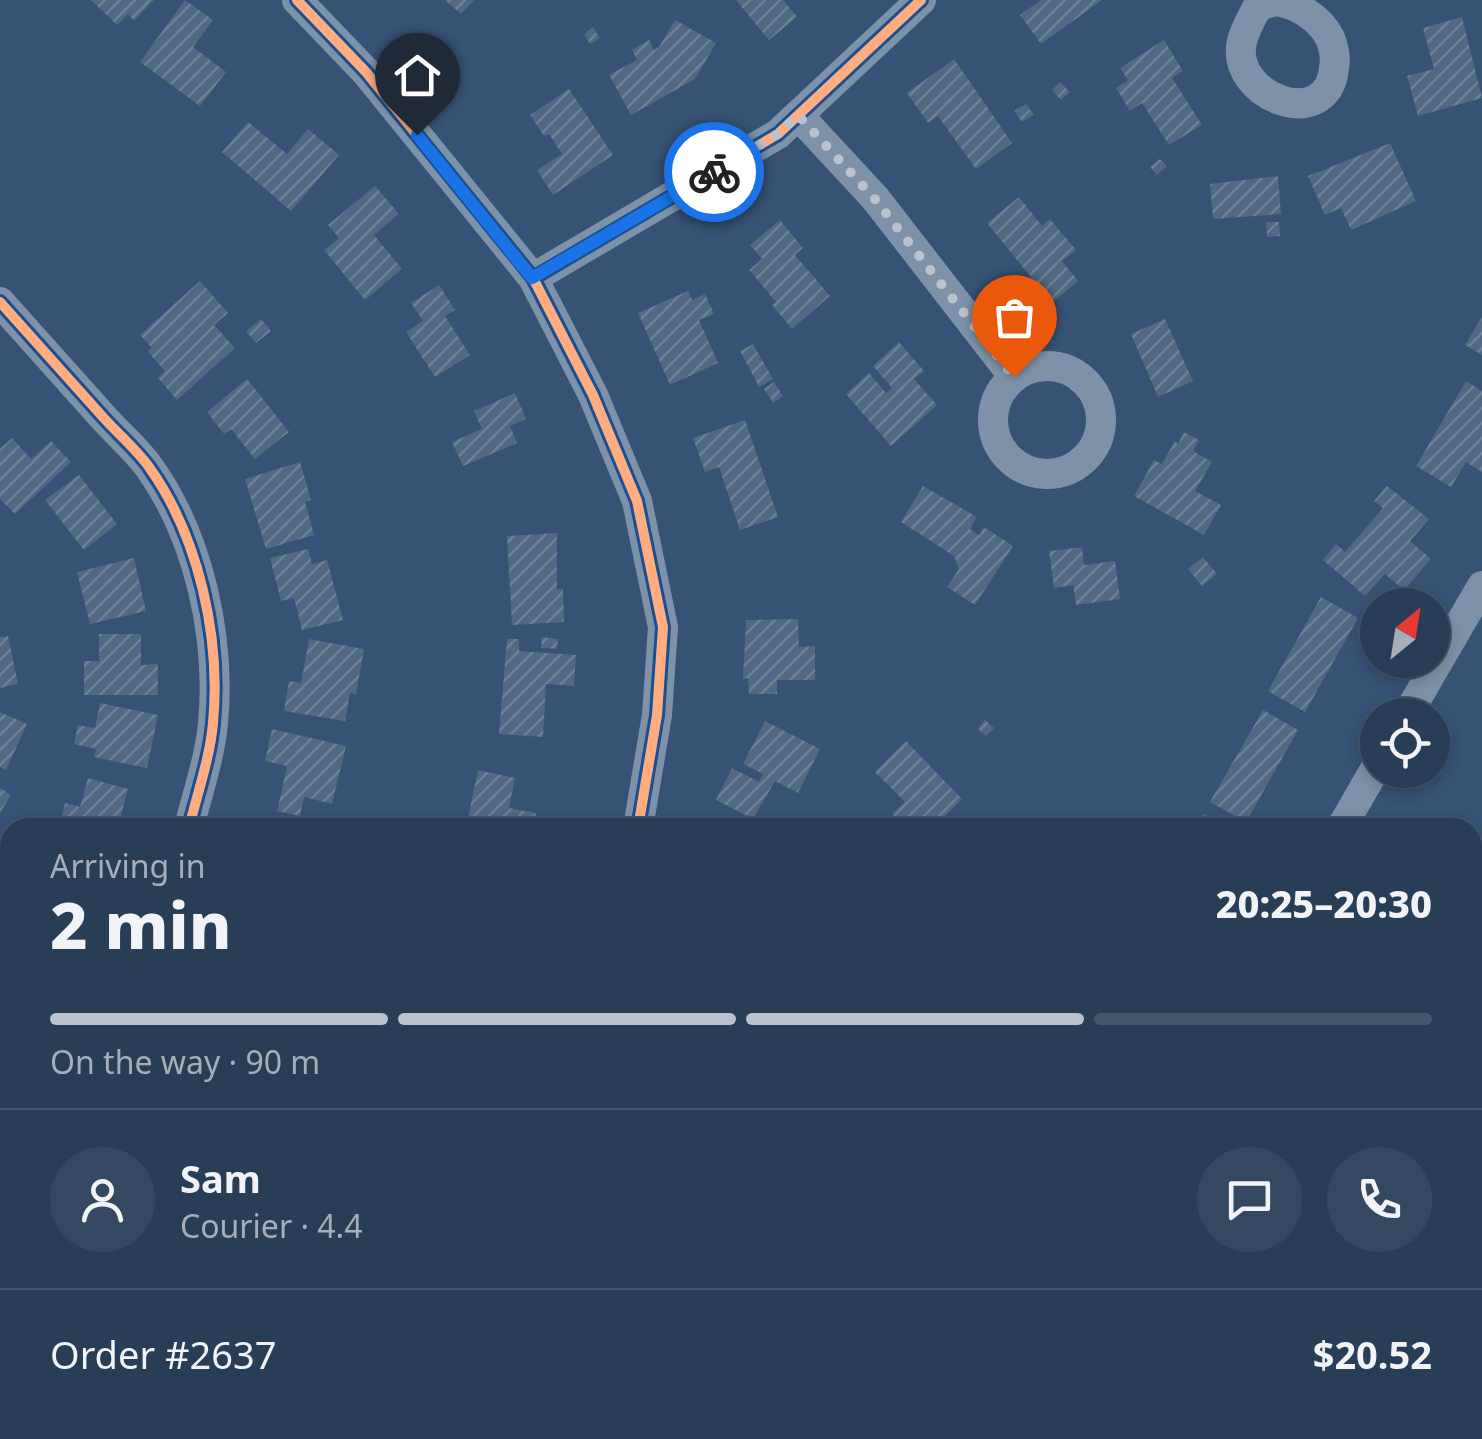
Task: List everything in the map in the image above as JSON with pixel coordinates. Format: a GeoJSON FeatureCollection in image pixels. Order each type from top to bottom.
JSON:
{"type":"FeatureCollection","features":[{"type":"Feature","properties":{"kind":"street"},"geometry":{"type":"LineString","coordinates":[[297,0],[366,72],[532,278],[593,394],[637,501],[663,628],[657,714],[640,818]]}},
{"type":"Feature","properties":{"kind":"street"},"geometry":{"type":"LineString","coordinates":[[532,278],[778,134],[921,0]]}},
{"type":"Feature","properties":{"kind":"street"},"geometry":{"type":"LineString","coordinates":[[798,115],[874,198],[1014,377]]}},
{"type":"Feature","properties":{"kind":"street"},"geometry":{"type":"LineString","coordinates":[[0,302],[147,464],[190,548],[213,654],[214,708],[213,728],[191,818]]}},
{"type":"Feature","properties":{"kind":"street"},"geometry":{"type":"LineString","coordinates":[[1416,698],[1482,586]]}},
{"type":"Feature","properties":{"kind":"street"},"geometry":{"type":"LineString","coordinates":[[1346,818],[1364,788]]}},
{"type":"Feature","properties":{"kind":"building"},"geometry":{"type":"Polygon","coordinates":[[[91,0],[154,0],[134,21],[128,14],[117,25],[91,0]]]}},
{"type":"Feature","properties":{"kind":"building"},"geometry":{"type":"Polygon","coordinates":[[[185,0],[213,20],[193,47],[226,72],[200,106],[140,62],[185,0]]]}},
{"type":"Feature","properties":{"kind":"building"},"geometry":{"type":"Polygon","coordinates":[[[445,0],[474,0],[461,14],[445,0]]]}},
{"type":"Feature","properties":{"kind":"building"},"geometry":{"type":"Polygon","coordinates":[[[736,0],[783,0],[797,17],[769,40],[736,0]]]}},
{"type":"Feature","properties":{"kind":"building"},"geometry":{"type":"Polygon","coordinates":[[[1041,0],[1102,0],[1041,44],[1020,15],[1041,0]]]}},
{"type":"Feature","properties":{"kind":"building"},"geometry":{"type":"Polygon","coordinates":[[[1462,17],[1482,98],[1418,116],[1407,76],[1434,69],[1423,28],[1462,17]]]}},
{"type":"Feature","properties":{"kind":"building"},"geometry":{"type":"Polygon","coordinates":[[[675,20],[716,43],[695,79],[631,115],[609,75],[637,60],[632,50],[649,40],[654,50],[659,47],[675,20]]]}},
{"type":"Feature","properties":{"kind":"building"},"geometry":{"type":"Polygon","coordinates":[[[593,27],[600,38],[590,44],[584,34],[593,27]]]}},
{"type":"Feature","properties":{"kind":"building"},"geometry":{"type":"Polygon","coordinates":[[[1164,40],[1183,71],[1172,78],[1202,125],[1169,145],[1142,103],[1130,111],[1116,88],[1128,80],[1120,68],[1164,40]]]}},
{"type":"Feature","properties":{"kind":"building"},"geometry":{"type":"Polygon","coordinates":[[[954,59],[1012,143],[976,169],[938,116],[928,123],[907,93],[954,59]]]}},
{"type":"Feature","properties":{"kind":"building"},"geometry":{"type":"Polygon","coordinates":[[[1060,82],[1070,92],[1061,100],[1052,90],[1060,82]]]}},
{"type":"Feature","properties":{"kind":"building"},"geometry":{"type":"Polygon","coordinates":[[[569,89],[613,155],[553,195],[537,170],[562,154],[530,115],[569,89]]]}},
{"type":"Feature","properties":{"kind":"building"},"geometry":{"type":"Polygon","coordinates":[[[1026,104],[1034,115],[1022,122],[1014,111],[1026,104]]]}},
{"type":"Feature","properties":{"kind":"building"},"geometry":{"type":"Polygon","coordinates":[[[248,122],[287,154],[308,129],[339,155],[291,211],[222,152],[248,122]]]}},
{"type":"Feature","properties":{"kind":"building"},"geometry":{"type":"Polygon","coordinates":[[[1390,143],[1416,201],[1351,230],[1341,208],[1325,215],[1308,176],[1390,143]]]}},
{"type":"Feature","properties":{"kind":"building"},"geometry":{"type":"Polygon","coordinates":[[[1160,159],[1167,166],[1157,175],[1150,167],[1160,159]]]}},
{"type":"Feature","properties":{"kind":"building"},"geometry":{"type":"Polygon","coordinates":[[[1278,176],[1281,214],[1213,219],[1210,184],[1278,176]]]}},
{"type":"Feature","properties":{"kind":"building"},"geometry":{"type":"Polygon","coordinates":[[[375,186],[399,214],[374,235],[402,269],[365,300],[324,250],[339,238],[328,225],[375,186]]]}},
{"type":"Feature","properties":{"kind":"building"},"geometry":{"type":"Polygon","coordinates":[[[1019,197],[1042,226],[1050,219],[1076,250],[1062,261],[1078,281],[1052,303],[987,223],[1019,197]]]}},
{"type":"Feature","properties":{"kind":"building"},"geometry":{"type":"Polygon","coordinates":[[[780,220],[803,248],[795,255],[830,296],[792,329],[749,270],[762,259],[750,245],[780,220]]]}},
{"type":"Feature","properties":{"kind":"building"},"geometry":{"type":"Polygon","coordinates":[[[1266,222],[1279,222],[1280,236],[1267,237],[1266,222]]]}},
{"type":"Feature","properties":{"kind":"building"},"geometry":{"type":"Polygon","coordinates":[[[200,281],[228,313],[214,325],[235,348],[177,400],[158,378],[165,371],[148,352],[152,348],[140,335],[200,281]]]}},
{"type":"Feature","properties":{"kind":"building"},"geometry":{"type":"Polygon","coordinates":[[[439,285],[455,310],[445,316],[470,355],[435,377],[406,332],[423,321],[411,303],[439,285]]]}},
{"type":"Feature","properties":{"kind":"building"},"geometry":{"type":"Polygon","coordinates":[[[688,291],[692,300],[705,294],[714,314],[699,320],[718,363],[670,385],[638,313],[688,291]]]}},
{"type":"Feature","properties":{"kind":"building"},"geometry":{"type":"Polygon","coordinates":[[[1482,317],[1482,355],[1465,345],[1482,317]]]}},
{"type":"Feature","properties":{"kind":"building"},"geometry":{"type":"Polygon","coordinates":[[[261,319],[271,331],[256,343],[246,331],[261,319]]]}},
{"type":"Feature","properties":{"kind":"building"},"geometry":{"type":"Polygon","coordinates":[[[1165,319],[1193,381],[1158,397],[1131,334],[1165,319]]]}},
{"type":"Feature","properties":{"kind":"building"},"geometry":{"type":"Polygon","coordinates":[[[899,342],[924,371],[914,379],[937,405],[891,446],[846,394],[869,373],[886,393],[892,388],[873,366],[899,342]]]}},
{"type":"Feature","properties":{"kind":"building"},"geometry":{"type":"Polygon","coordinates":[[[753,344],[773,379],[759,387],[740,351],[753,344]]]}},
{"type":"Feature","properties":{"kind":"building"},"geometry":{"type":"Polygon","coordinates":[[[247,379],[289,432],[255,459],[231,429],[224,434],[207,412],[247,379]]]}},
{"type":"Feature","properties":{"kind":"building"},"geometry":{"type":"Polygon","coordinates":[[[1466,381],[1482,391],[1482,472],[1466,462],[1451,487],[1416,466],[1466,381]]]}},
{"type":"Feature","properties":{"kind":"building"},"geometry":{"type":"Polygon","coordinates":[[[774,382],[783,396],[773,403],[764,389],[774,382]]]}},
{"type":"Feature","properties":{"kind":"building"},"geometry":{"type":"Polygon","coordinates":[[[515,393],[526,419],[510,426],[517,443],[463,466],[452,442],[482,429],[474,411],[515,393]]]}},
{"type":"Feature","properties":{"kind":"building"},"geometry":{"type":"Polygon","coordinates":[[[745,420],[778,517],[740,530],[719,467],[705,472],[693,438],[745,420]]]}},
{"type":"Feature","properties":{"kind":"building"},"geometry":{"type":"Polygon","coordinates":[[[1184,432],[1199,440],[1193,451],[1212,462],[1195,491],[1221,505],[1204,535],[1134,496],[1154,460],[1162,464],[1184,432]]]}},
{"type":"Feature","properties":{"kind":"building"},"geometry":{"type":"Polygon","coordinates":[[[12,438],[31,459],[51,441],[71,462],[15,514],[0,499],[0,449],[12,438]]]}},
{"type":"Feature","properties":{"kind":"building"},"geometry":{"type":"Polygon","coordinates":[[[300,462],[311,500],[305,502],[314,535],[266,549],[245,479],[300,462]]]}},
{"type":"Feature","properties":{"kind":"building"},"geometry":{"type":"Polygon","coordinates":[[[79,475],[117,524],[84,550],[45,500],[79,475]]]}},
{"type":"Feature","properties":{"kind":"building"},"geometry":{"type":"Polygon","coordinates":[[[923,486],[977,517],[970,529],[979,535],[984,527],[1013,546],[975,605],[947,587],[959,569],[954,556],[901,522],[923,486]]]}},
{"type":"Feature","properties":{"kind":"building"},"geometry":{"type":"Polygon","coordinates":[[[1387,486],[1429,519],[1410,541],[1431,559],[1406,588],[1385,574],[1372,588],[1360,588],[1360,592],[1323,560],[1336,544],[1345,552],[1383,508],[1374,501],[1387,486]]]}},
{"type":"Feature","properties":{"kind":"building"},"geometry":{"type":"Polygon","coordinates":[[[557,533],[557,589],[563,589],[564,622],[512,625],[507,536],[557,533]]]}},
{"type":"Feature","properties":{"kind":"building"},"geometry":{"type":"Polygon","coordinates":[[[1082,547],[1084,565],[1115,561],[1120,599],[1076,605],[1073,585],[1054,588],[1049,551],[1082,547]]]}},
{"type":"Feature","properties":{"kind":"building"},"geometry":{"type":"Polygon","coordinates":[[[308,549],[312,564],[327,560],[343,620],[302,630],[294,598],[281,601],[270,558],[308,549]]]}},
{"type":"Feature","properties":{"kind":"building"},"geometry":{"type":"Polygon","coordinates":[[[1203,557],[1217,574],[1202,586],[1188,569],[1203,557]]]}},
{"type":"Feature","properties":{"kind":"building"},"geometry":{"type":"Polygon","coordinates":[[[134,558],[146,611],[90,624],[77,572],[134,558]]]}},
{"type":"Feature","properties":{"kind":"building"},"geometry":{"type":"Polygon","coordinates":[[[1321,597],[1358,618],[1305,712],[1268,691],[1321,597]]]}},
{"type":"Feature","properties":{"kind":"building"},"geometry":{"type":"Polygon","coordinates":[[[798,619],[799,647],[815,646],[815,680],[777,680],[777,694],[749,694],[748,678],[743,679],[746,620],[798,619]]]}},
{"type":"Feature","properties":{"kind":"building"},"geometry":{"type":"Polygon","coordinates":[[[99,634],[141,634],[141,665],[158,664],[158,695],[84,695],[84,661],[99,661],[99,634]]]}},
{"type":"Feature","properties":{"kind":"building"},"geometry":{"type":"Polygon","coordinates":[[[8,636],[18,684],[0,688],[0,637],[8,636]]]}},
{"type":"Feature","properties":{"kind":"building"},"geometry":{"type":"Polygon","coordinates":[[[542,637],[558,639],[557,649],[541,648],[542,637]]]}},
{"type":"Feature","properties":{"kind":"building"},"geometry":{"type":"Polygon","coordinates":[[[309,639],[364,649],[356,694],[350,693],[345,721],[284,711],[289,681],[301,683],[309,639]]]}},
{"type":"Feature","properties":{"kind":"building"},"geometry":{"type":"Polygon","coordinates":[[[507,639],[519,639],[519,651],[576,655],[574,686],[546,684],[543,737],[499,734],[507,639]]]}},
{"type":"Feature","properties":{"kind":"building"},"geometry":{"type":"Polygon","coordinates":[[[100,703],[158,715],[147,768],[94,757],[96,749],[74,744],[78,725],[95,728],[100,703]]]}},
{"type":"Feature","properties":{"kind":"building"},"geometry":{"type":"Polygon","coordinates":[[[1263,710],[1298,730],[1248,818],[1239,818],[1210,802],[1263,710]]]}},
{"type":"Feature","properties":{"kind":"building"},"geometry":{"type":"Polygon","coordinates":[[[0,712],[27,724],[6,770],[0,767],[0,712]]]}},
{"type":"Feature","properties":{"kind":"building"},"geometry":{"type":"Polygon","coordinates":[[[985,720],[994,728],[986,736],[978,729],[985,720]]]}},
{"type":"Feature","properties":{"kind":"building"},"geometry":{"type":"Polygon","coordinates":[[[765,721],[820,749],[798,793],[775,781],[754,818],[716,800],[732,768],[759,782],[763,774],[743,764],[765,721]]]}},
{"type":"Feature","properties":{"kind":"building"},"geometry":{"type":"Polygon","coordinates":[[[272,729],[346,746],[332,804],[304,797],[300,816],[277,811],[287,766],[265,761],[272,729]]]}},
{"type":"Feature","properties":{"kind":"building"},"geometry":{"type":"Polygon","coordinates":[[[906,741],[962,799],[943,818],[896,818],[892,814],[905,802],[875,772],[906,741]]]}},
{"type":"Feature","properties":{"kind":"building"},"geometry":{"type":"Polygon","coordinates":[[[478,770],[515,778],[509,808],[536,813],[535,818],[468,818],[478,770]]]}},
{"type":"Feature","properties":{"kind":"building"},"geometry":{"type":"Polygon","coordinates":[[[88,778],[128,789],[120,818],[61,818],[65,803],[80,807],[88,778]]]}},
{"type":"Feature","properties":{"kind":"building"},"geometry":{"type":"Polygon","coordinates":[[[0,788],[11,795],[0,813],[0,788]]]}},
{"type":"Feature","properties":{"kind":"cycle path"},"geometry":{"type":"LineString","coordinates":[[297,0],[366,72],[533,278],[593,395],[637,501],[663,627],[657,715],[640,818]]}},
{"type":"Feature","properties":{"kind":"cycle path"},"geometry":{"type":"LineString","coordinates":[[533,278],[778,134],[921,0]]}},
{"type":"Feature","properties":{"kind":"cycle path"},"geometry":{"type":"LineString","coordinates":[[0,302],[149,467],[193,556],[209,623],[215,690],[209,749],[192,818]]}},
{"type":"Feature","properties":{"kind":"way so far"},"geometry":{"type":"LineString","coordinates":[[714,172],[778,134],[798,115],[874,198],[1014,377]]}},
{"type":"Feature","properties":{"kind":"route"},"geometry":{"type":"LineString","coordinates":[[417,135],[532,278],[714,172]]}}]}
